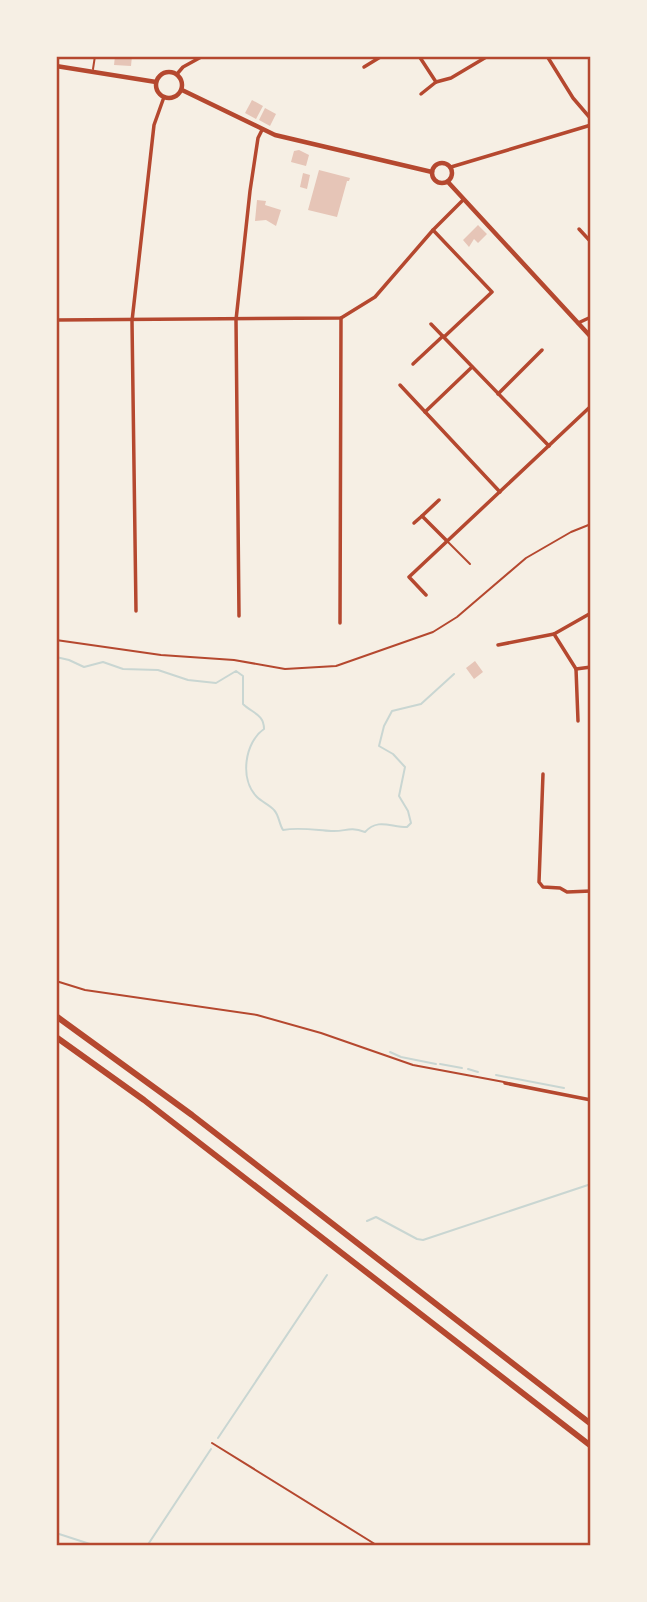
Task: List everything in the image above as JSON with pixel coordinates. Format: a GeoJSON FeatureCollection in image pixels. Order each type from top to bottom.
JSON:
{"type":"FeatureCollection","features":[{"type":"Feature","properties":{"kind":"highway"},"geometry":{"type":"LineString","coordinates":[[56,1016],[182,1108],[591,1424]]}},
{"type":"Feature","properties":{"kind":"highway"},"geometry":{"type":"LineString","coordinates":[[56,1037],[144,1100],[591,1446]]}},
{"type":"Feature","properties":{"kind":"street"},"geometry":{"type":"LineString","coordinates":[[177,74],[183,67],[203,56]]}},
{"type":"Feature","properties":{"kind":"street"},"geometry":{"type":"LineString","coordinates":[[364,67],[382,56]]}},
{"type":"Feature","properties":{"kind":"street"},"geometry":{"type":"LineString","coordinates":[[419,56],[436,82]]}},
{"type":"Feature","properties":{"kind":"street"},"geometry":{"type":"LineString","coordinates":[[421,94],[436,82],[451,78],[488,56]]}},
{"type":"Feature","properties":{"kind":"street"},"geometry":{"type":"LineString","coordinates":[[547,56],[573,98],[591,119]]}},
{"type":"Feature","properties":{"kind":"street"},"geometry":{"type":"LineString","coordinates":[[56,66],[156,82]]}},
{"type":"Feature","properties":{"kind":"street"},"geometry":{"type":"LineString","coordinates":[[156,82],[164,73],[177,74]]}},
{"type":"Feature","properties":{"kind":"street"},"geometry":{"type":"LineString","coordinates":[[177,74],[182,81],[182,90]]}},
{"type":"Feature","properties":{"kind":"street"},"geometry":{"type":"LineString","coordinates":[[156,82],[158,91],[164,97],[172,98],[182,90]]}},
{"type":"Feature","properties":{"kind":"street"},"geometry":{"type":"LineString","coordinates":[[182,90],[262,130],[432,173],[437,182],[448,182]]}},
{"type":"Feature","properties":{"kind":"street"},"geometry":{"type":"LineString","coordinates":[[136,611],[132,321],[154,125],[164,97]]}},
{"type":"Feature","properties":{"kind":"street"},"geometry":{"type":"LineString","coordinates":[[451,167],[591,125]]}},
{"type":"Feature","properties":{"kind":"street"},"geometry":{"type":"LineString","coordinates":[[239,616],[236,320],[250,191],[258,138],[262,130]]}},
{"type":"Feature","properties":{"kind":"street"},"geometry":{"type":"LineString","coordinates":[[432,173],[438,164],[445,163],[451,167],[453,175],[448,182]]}},
{"type":"Feature","properties":{"kind":"street"},"geometry":{"type":"LineString","coordinates":[[448,182],[591,337]]}},
{"type":"Feature","properties":{"kind":"street"},"geometry":{"type":"LineString","coordinates":[[56,320],[341,317],[375,298],[433,230],[463,200]]}},
{"type":"Feature","properties":{"kind":"street"},"geometry":{"type":"LineString","coordinates":[[579,229],[591,242]]}},
{"type":"Feature","properties":{"kind":"street"},"geometry":{"type":"LineString","coordinates":[[413,364],[492,292],[433,230]]}},
{"type":"Feature","properties":{"kind":"street"},"geometry":{"type":"LineString","coordinates":[[340,623],[341,317]]}},
{"type":"Feature","properties":{"kind":"street"},"geometry":{"type":"LineString","coordinates":[[578,323],[591,317]]}},
{"type":"Feature","properties":{"kind":"street"},"geometry":{"type":"LineString","coordinates":[[431,324],[549,446]]}},
{"type":"Feature","properties":{"kind":"street"},"geometry":{"type":"LineString","coordinates":[[498,394],[542,350]]}},
{"type":"Feature","properties":{"kind":"street"},"geometry":{"type":"LineString","coordinates":[[425,412],[472,368]]}},
{"type":"Feature","properties":{"kind":"street"},"geometry":{"type":"LineString","coordinates":[[400,385],[500,492]]}},
{"type":"Feature","properties":{"kind":"street"},"geometry":{"type":"LineString","coordinates":[[426,595],[409,577],[591,406]]}},
{"type":"Feature","properties":{"kind":"street"},"geometry":{"type":"LineString","coordinates":[[414,523],[439,500]]}},
{"type":"Feature","properties":{"kind":"street"},"geometry":{"type":"LineString","coordinates":[[422,516],[447,541]]}},
{"type":"Feature","properties":{"kind":"street"},"geometry":{"type":"LineString","coordinates":[[498,645],[554,634],[591,613]]}},
{"type":"Feature","properties":{"kind":"street"},"geometry":{"type":"LineString","coordinates":[[554,634],[576,669],[578,721]]}},
{"type":"Feature","properties":{"kind":"street"},"geometry":{"type":"LineString","coordinates":[[576,669],[591,667]]}},
{"type":"Feature","properties":{"kind":"street"},"geometry":{"type":"LineString","coordinates":[[543,774],[539,882],[543,887],[560,888],[567,892],[591,891]]}},
{"type":"Feature","properties":{"kind":"street"},"geometry":{"type":"LineString","coordinates":[[505,1083],[591,1100]]}},
{"type":"Feature","properties":{"kind":"lane"},"geometry":{"type":"LineString","coordinates":[[93,71],[95,56]]}},
{"type":"Feature","properties":{"kind":"lane"},"geometry":{"type":"LineString","coordinates":[[447,541],[470,564]]}},
{"type":"Feature","properties":{"kind":"lane"},"geometry":{"type":"LineString","coordinates":[[56,981],[85,990],[257,1015],[321,1033],[414,1065],[505,1083]]}},
{"type":"Feature","properties":{"kind":"path"},"geometry":{"type":"LineString","coordinates":[[56,640],[161,655],[234,660],[285,669],[337,666],[433,632],[457,617],[526,558],[591,524]]}},
{"type":"Feature","properties":{"kind":"path"},"geometry":{"type":"LineString","coordinates":[[212,1443],[378,1546]]}},
{"type":"Feature","properties":{"kind":"building"},"geometry":{"type":"Polygon","coordinates":[[[115,56],[132,56],[131,66],[114,65],[115,56]]]}},
{"type":"Feature","properties":{"kind":"building"},"geometry":{"type":"Polygon","coordinates":[[[252,100],[263,106],[256,119],[245,113],[252,100]]]}},
{"type":"Feature","properties":{"kind":"building"},"geometry":{"type":"Polygon","coordinates":[[[265,108],[276,114],[270,126],[259,120],[265,108]]]}},
{"type":"Feature","properties":{"kind":"building"},"geometry":{"type":"Polygon","coordinates":[[[299,150],[309,155],[306,166],[291,162],[294,151],[299,150]]]}},
{"type":"Feature","properties":{"kind":"building"},"geometry":{"type":"Polygon","coordinates":[[[319,170],[350,178],[337,217],[308,210],[319,170]]]}},
{"type":"Feature","properties":{"kind":"building"},"geometry":{"type":"Polygon","coordinates":[[[303,173],[310,175],[307,189],[300,187],[303,173]]]}},
{"type":"Feature","properties":{"kind":"building"},"geometry":{"type":"Polygon","coordinates":[[[257,200],[266,201],[265,205],[281,210],[276,226],[266,220],[255,221],[257,200]]]}},
{"type":"Feature","properties":{"kind":"building"},"geometry":{"type":"Polygon","coordinates":[[[478,225],[487,234],[478,243],[474,239],[469,247],[463,240],[478,225]]]}},
{"type":"Feature","properties":{"kind":"building"},"geometry":{"type":"Polygon","coordinates":[[[475,661],[483,672],[474,679],[466,668],[475,661]]]}},
{"type":"Feature","properties":{"kind":"waterway"},"geometry":{"type":"LineString","coordinates":[[56,657],[84,667],[103,662],[123,669],[158,670],[188,680],[216,683],[236,671],[243,676],[243,704],[260,717],[264,729],[249,751],[246,771],[248,781],[257,797],[276,812],[283,830],[351,829],[365,832],[380,824],[407,827],[411,823],[408,811],[399,796],[405,767],[393,754],[379,746],[384,726],[392,711],[421,704],[454,674]]}},
{"type":"Feature","properties":{"kind":"waterway"},"geometry":{"type":"LineString","coordinates":[[390,1052],[436,1064]]}},
{"type":"Feature","properties":{"kind":"waterway"},"geometry":{"type":"LineString","coordinates":[[440,1064],[462,1068]]}},
{"type":"Feature","properties":{"kind":"waterway"},"geometry":{"type":"LineString","coordinates":[[468,1069],[478,1072]]}},
{"type":"Feature","properties":{"kind":"waterway"},"geometry":{"type":"LineString","coordinates":[[496,1075],[564,1088]]}},
{"type":"Feature","properties":{"kind":"waterway"},"geometry":{"type":"LineString","coordinates":[[367,1221],[376,1217],[423,1240],[591,1184]]}},
{"type":"Feature","properties":{"kind":"waterway"},"geometry":{"type":"LineString","coordinates":[[218,1438],[327,1275]]}},
{"type":"Feature","properties":{"kind":"waterway"},"geometry":{"type":"LineString","coordinates":[[147,1546],[211,1449]]}},
{"type":"Feature","properties":{"kind":"waterway"},"geometry":{"type":"LineString","coordinates":[[56,1533],[96,1546]]}}]}
